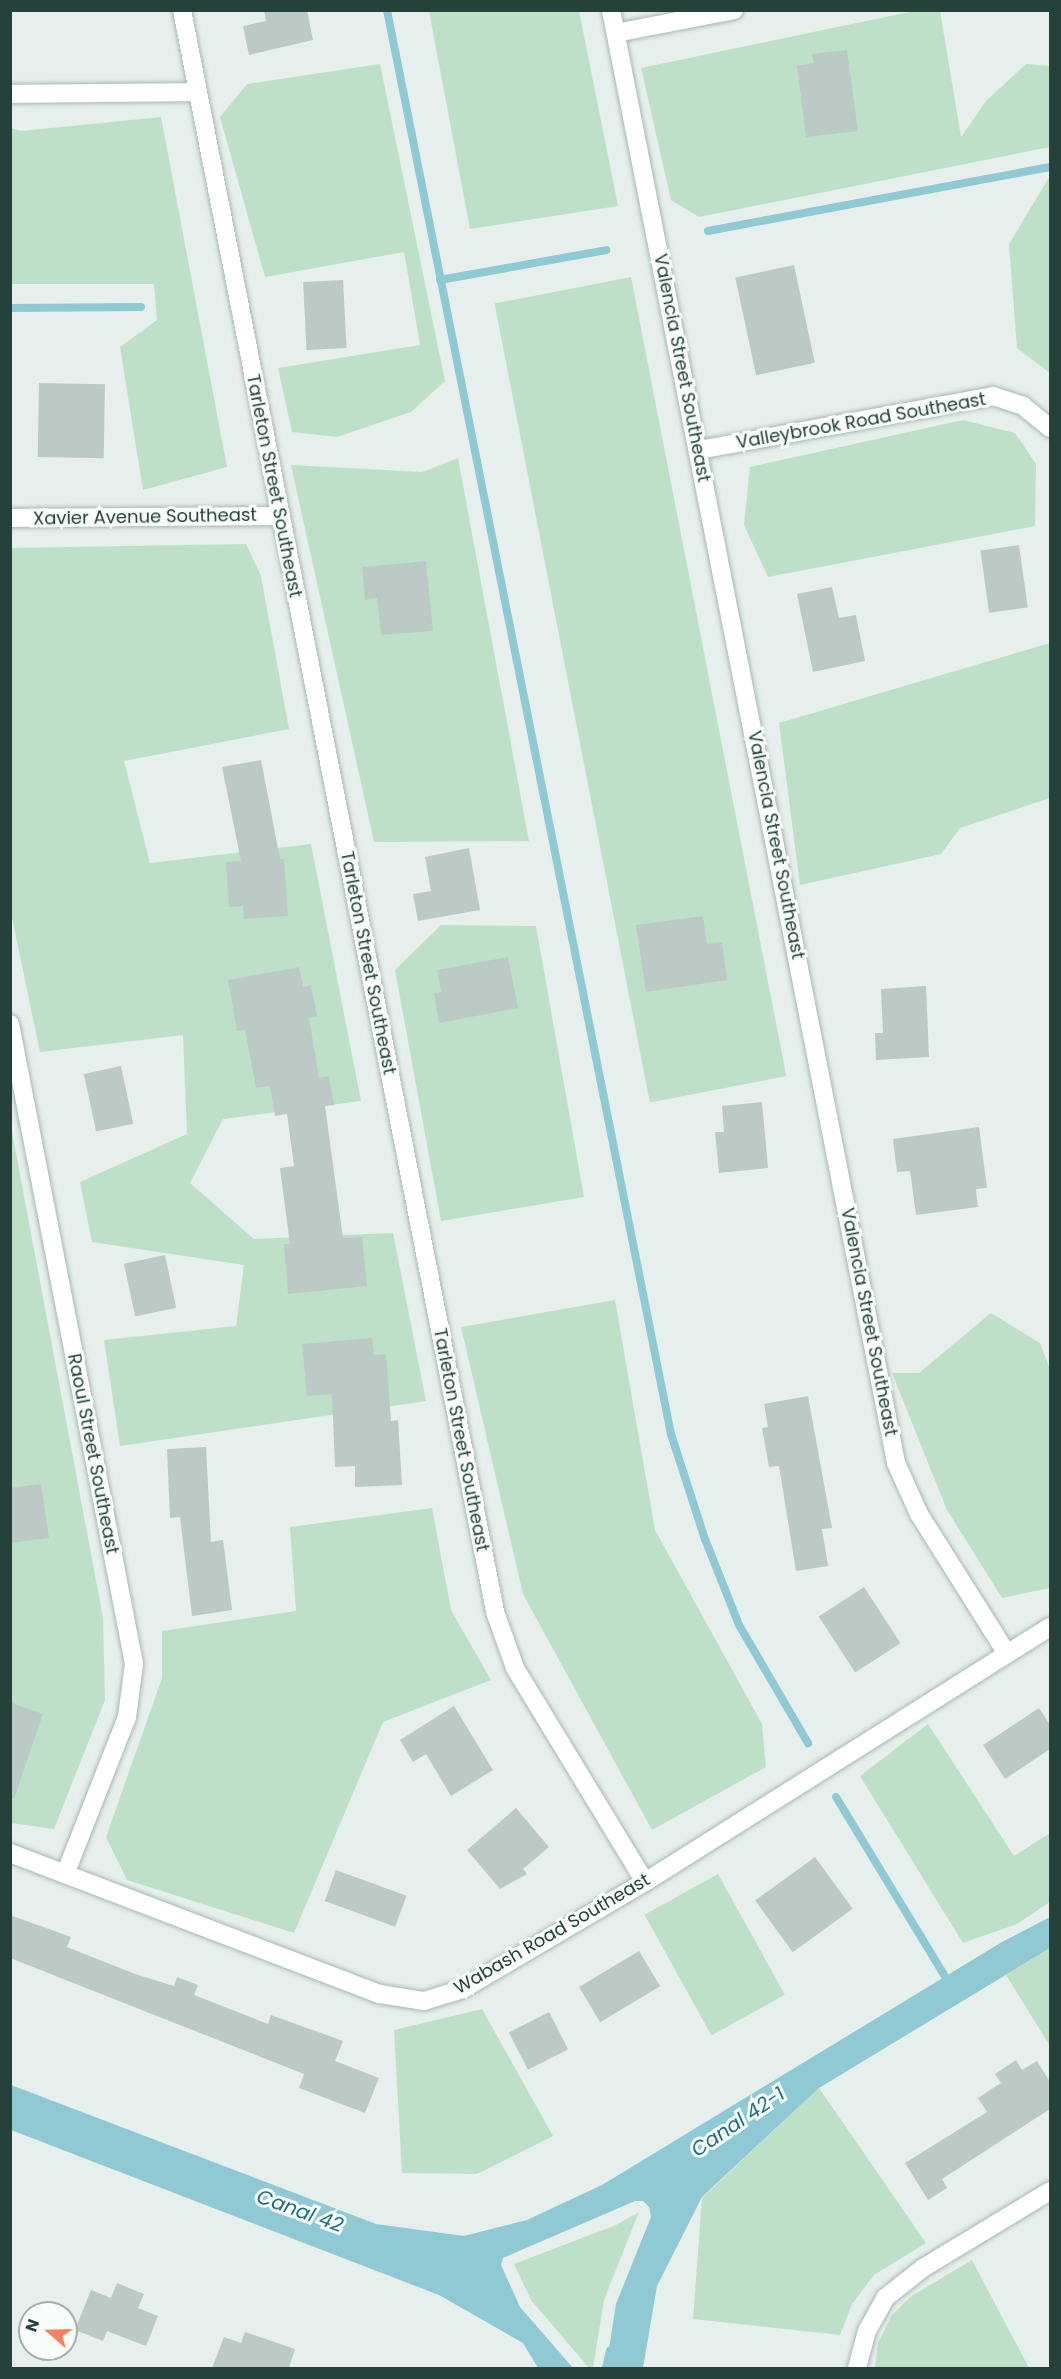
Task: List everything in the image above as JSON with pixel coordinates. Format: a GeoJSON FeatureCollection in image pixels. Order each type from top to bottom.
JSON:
{"type":"FeatureCollection","features":[{"type":"Feature","properties":{"kind":"street","name":"Tarleton Street Southeast"},"geometry":{"type":"LineString","coordinates":[[182,10],[495,1612],[515,1668],[645,1882]]}},
{"type":"Feature","properties":{"kind":"street","name":"Valencia Street Southeast"},"geometry":{"type":"LineString","coordinates":[[611,10],[896,1463],[919,1514],[1007,1654]]}},
{"type":"Feature","properties":{"kind":"street"},"geometry":{"type":"LineString","coordinates":[[616,33],[734,10]]}},
{"type":"Feature","properties":{"kind":"street"},"geometry":{"type":"LineString","coordinates":[[10,94],[198,92]]}},
{"type":"Feature","properties":{"kind":"street","name":"Valleybrook Road Southeast"},"geometry":{"type":"LineString","coordinates":[[699,450],[993,396],[1023,406],[1050,428]]}},
{"type":"Feature","properties":{"kind":"street","name":"Xavier Avenue Southeast"},"geometry":{"type":"LineString","coordinates":[[10,518],[280,516]]}},
{"type":"Feature","properties":{"kind":"street","name":"Raoul Street Southeast"},"geometry":{"type":"LineString","coordinates":[[10,1024],[134,1664],[127,1717],[65,1874]]}},
{"type":"Feature","properties":{"kind":"street","name":"Wabash Road Southeast"},"geometry":{"type":"LineString","coordinates":[[10,1853],[380,1994],[424,2001],[463,1989],[645,1882],[1050,1627]]}},
{"type":"Feature","properties":{"kind":"street"},"geometry":{"type":"LineString","coordinates":[[857,2368],[867,2331],[885,2298],[923,2268],[1050,2191]]}},
{"type":"Feature","properties":{"kind":"green space"},"geometry":{"type":"Polygon","coordinates":[[[429,11],[579,11],[618,206],[470,229],[429,11]]]}},
{"type":"Feature","properties":{"kind":"green space"},"geometry":{"type":"Polygon","coordinates":[[[914,11],[940,11],[961,137],[986,101],[1026,64],[1050,66],[1050,147],[699,217],[671,200],[641,68],[914,11]]]}},
{"type":"Feature","properties":{"kind":"green space"},"geometry":{"type":"Polygon","coordinates":[[[380,64],[445,381],[411,412],[337,437],[292,432],[278,368],[420,345],[404,252],[265,277],[220,117],[247,84],[380,64]]]}},
{"type":"Feature","properties":{"kind":"green space"},"geometry":{"type":"Polygon","coordinates":[[[161,117],[227,467],[143,490],[120,347],[157,320],[154,284],[11,284],[11,128],[21,131],[161,117]]]}},
{"type":"Feature","properties":{"kind":"green space"},"geometry":{"type":"Polygon","coordinates":[[[1050,179],[1050,373],[1017,348],[1009,244],[1050,179]]]}},
{"type":"Feature","properties":{"kind":"green space"},"geometry":{"type":"Polygon","coordinates":[[[631,277],[786,1076],[650,1103],[495,304],[631,277]]]}},
{"type":"Feature","properties":{"kind":"green space"},"geometry":{"type":"Polygon","coordinates":[[[963,420],[1015,433],[1036,464],[1035,526],[768,577],[744,525],[750,467],[963,420]]]}},
{"type":"Feature","properties":{"kind":"green space"},"geometry":{"type":"Polygon","coordinates":[[[458,458],[529,841],[374,842],[291,465],[422,472],[458,458]]]}},
{"type":"Feature","properties":{"kind":"green space"},"geometry":{"type":"Polygon","coordinates":[[[246,544],[261,576],[289,729],[124,761],[150,863],[311,844],[361,1101],[223,1119],[190,1183],[254,1239],[393,1233],[426,1401],[120,1446],[104,1340],[236,1326],[244,1265],[92,1242],[80,1182],[187,1134],[183,1035],[40,1052],[11,913],[10,548],[246,544]]]}},
{"type":"Feature","properties":{"kind":"green space"},"geometry":{"type":"Polygon","coordinates":[[[1050,643],[1050,798],[960,828],[941,854],[800,885],[779,723],[1050,643]]]}},
{"type":"Feature","properties":{"kind":"green space"},"geometry":{"type":"Polygon","coordinates":[[[441,925],[536,926],[584,1197],[441,1221],[395,970],[441,925]]]}},
{"type":"Feature","properties":{"kind":"green space"},"geometry":{"type":"Polygon","coordinates":[[[10,1121],[103,1618],[105,1700],[54,1829],[11,1823],[10,1121]]]}},
{"type":"Feature","properties":{"kind":"green space"},"geometry":{"type":"Polygon","coordinates":[[[615,1300],[655,1530],[762,1724],[766,1767],[652,1830],[523,1594],[461,1327],[615,1300]]]}},
{"type":"Feature","properties":{"kind":"green space"},"geometry":{"type":"Polygon","coordinates":[[[991,1313],[1040,1343],[1050,1369],[1050,1588],[1002,1598],[947,1510],[892,1373],[919,1373],[991,1313]]]}},
{"type":"Feature","properties":{"kind":"green space"},"geometry":{"type":"Polygon","coordinates":[[[432,1508],[451,1610],[491,1680],[383,1722],[294,1933],[127,1880],[106,1837],[162,1678],[162,1631],[296,1611],[290,1527],[432,1508]]]}},
{"type":"Feature","properties":{"kind":"green space"},"geometry":{"type":"Polygon","coordinates":[[[928,1724],[1014,1856],[1050,1833],[1050,1902],[1017,1924],[963,1943],[860,1776],[928,1724]]]}},
{"type":"Feature","properties":{"kind":"green space"},"geometry":{"type":"Polygon","coordinates":[[[718,1874],[785,1995],[711,2035],[645,1915],[718,1874]]]}},
{"type":"Feature","properties":{"kind":"green space"},"geometry":{"type":"Polygon","coordinates":[[[1050,1948],[1050,2046],[1006,1975],[1050,1948]]]}},
{"type":"Feature","properties":{"kind":"green space"},"geometry":{"type":"Polygon","coordinates":[[[482,2009],[553,2136],[477,2174],[402,2173],[394,2030],[482,2009]]]}},
{"type":"Feature","properties":{"kind":"green space"},"geometry":{"type":"Polygon","coordinates":[[[819,2088],[926,2243],[874,2275],[852,2304],[840,2335],[693,2319],[702,2198],[819,2088]]]}},
{"type":"Feature","properties":{"kind":"green space"},"geometry":{"type":"Polygon","coordinates":[[[639,2212],[604,2300],[593,2368],[589,2368],[531,2300],[514,2264],[616,2225],[639,2212]]]}},
{"type":"Feature","properties":{"kind":"green space"},"geometry":{"type":"Polygon","coordinates":[[[972,2260],[1029,2368],[875,2368],[878,2343],[892,2315],[910,2297],[972,2260]]]}},
{"type":"Feature","properties":{"kind":"water"},"geometry":{"type":"Polygon","coordinates":[[[1050,1917],[1050,1948],[819,2088],[702,2197],[657,2286],[643,2368],[606,2368],[616,2304],[651,2217],[649,2207],[643,2201],[635,2201],[503,2258],[501,2265],[520,2307],[573,2368],[538,2368],[523,2343],[439,2295],[11,2130],[11,2085],[376,2224],[464,2236],[527,2220],[602,2185],[1002,1942],[1050,1917]]]}},
{"type":"Feature","properties":{"kind":"building"},"geometry":{"type":"Polygon","coordinates":[[[264,10],[307,10],[313,40],[249,55],[243,26],[266,21],[264,10]]]}},
{"type":"Feature","properties":{"kind":"building"},"geometry":{"type":"Polygon","coordinates":[[[847,50],[858,131],[806,137],[797,66],[814,63],[812,54],[847,50]]]}},
{"type":"Feature","properties":{"kind":"building"},"geometry":{"type":"Polygon","coordinates":[[[794,265],[815,363],[756,375],[735,277],[794,265]]]}},
{"type":"Feature","properties":{"kind":"building"},"geometry":{"type":"Polygon","coordinates":[[[343,280],[347,348],[307,350],[303,282],[343,280]]]}},
{"type":"Feature","properties":{"kind":"building"},"geometry":{"type":"Polygon","coordinates":[[[39,383],[105,384],[104,458],[38,457],[39,383]]]}},
{"type":"Feature","properties":{"kind":"building"},"geometry":{"type":"Polygon","coordinates":[[[1019,545],[1028,607],[989,613],[980,550],[1019,545]]]}},
{"type":"Feature","properties":{"kind":"building"},"geometry":{"type":"Polygon","coordinates":[[[426,561],[433,631],[381,635],[377,598],[365,600],[362,567],[426,561]]]}},
{"type":"Feature","properties":{"kind":"building"},"geometry":{"type":"Polygon","coordinates":[[[832,587],[839,618],[856,615],[865,661],[813,672],[797,594],[832,587]]]}},
{"type":"Feature","properties":{"kind":"building"},"geometry":{"type":"Polygon","coordinates":[[[261,760],[280,859],[284,859],[288,916],[244,919],[243,906],[229,907],[226,862],[241,861],[222,767],[261,760]]]}},
{"type":"Feature","properties":{"kind":"building"},"geometry":{"type":"Polygon","coordinates":[[[469,848],[480,910],[418,921],[413,894],[431,891],[425,857],[469,848]]]}},
{"type":"Feature","properties":{"kind":"building"},"geometry":{"type":"Polygon","coordinates":[[[703,916],[707,944],[722,942],[727,980],[646,992],[636,925],[703,916]]]}},
{"type":"Feature","properties":{"kind":"building"},"geometry":{"type":"Polygon","coordinates":[[[508,957],[518,1008],[439,1023],[434,993],[441,992],[437,970],[508,957]]]}},
{"type":"Feature","properties":{"kind":"building"},"geometry":{"type":"Polygon","coordinates":[[[299,967],[303,987],[311,985],[317,1016],[309,1018],[319,1078],[329,1076],[334,1105],[325,1106],[343,1238],[362,1237],[367,1286],[288,1294],[284,1244],[290,1244],[280,1168],[294,1166],[287,1114],[275,1116],[270,1086],[256,1088],[245,1030],[237,1031],[228,980],[299,967]]]}},
{"type":"Feature","properties":{"kind":"building"},"geometry":{"type":"Polygon","coordinates":[[[926,986],[929,1057],[876,1060],[875,1033],[883,1033],[881,989],[926,986]]]}},
{"type":"Feature","properties":{"kind":"building"},"geometry":{"type":"Polygon","coordinates":[[[121,1066],[133,1124],[96,1132],[84,1074],[121,1066]]]}},
{"type":"Feature","properties":{"kind":"building"},"geometry":{"type":"Polygon","coordinates":[[[762,1102],[768,1168],[719,1173],[715,1132],[724,1132],[722,1106],[762,1102]]]}},
{"type":"Feature","properties":{"kind":"building"},"geometry":{"type":"Polygon","coordinates":[[[979,1127],[987,1188],[976,1189],[978,1207],[916,1215],[910,1171],[897,1172],[893,1139],[979,1127]]]}},
{"type":"Feature","properties":{"kind":"building"},"geometry":{"type":"Polygon","coordinates":[[[165,1255],[176,1308],[135,1317],[124,1264],[165,1255]]]}},
{"type":"Feature","properties":{"kind":"building"},"geometry":{"type":"Polygon","coordinates":[[[372,1338],[374,1355],[386,1354],[391,1421],[398,1420],[402,1485],[355,1487],[355,1466],[335,1467],[332,1394],[307,1396],[302,1344],[372,1338]]]}},
{"type":"Feature","properties":{"kind":"building"},"geometry":{"type":"Polygon","coordinates":[[[808,1396],[832,1528],[822,1529],[828,1566],[796,1571],[779,1466],[769,1467],[762,1428],[768,1427],[764,1404],[808,1396]]]}},
{"type":"Feature","properties":{"kind":"building"},"geometry":{"type":"Polygon","coordinates":[[[206,1447],[211,1542],[223,1540],[232,1610],[192,1616],[180,1517],[170,1518],[167,1449],[206,1447]]]}},
{"type":"Feature","properties":{"kind":"building"},"geometry":{"type":"Polygon","coordinates":[[[41,1484],[49,1538],[10,1543],[10,1488],[41,1484]]]}},
{"type":"Feature","properties":{"kind":"building"},"geometry":{"type":"Polygon","coordinates":[[[864,1587],[900,1643],[855,1673],[819,1616],[864,1587]]]}},
{"type":"Feature","properties":{"kind":"building"},"geometry":{"type":"Polygon","coordinates":[[[10,1702],[43,1714],[14,1799],[10,1798],[10,1702]]]}},
{"type":"Feature","properties":{"kind":"building"},"geometry":{"type":"Polygon","coordinates":[[[454,1706],[493,1770],[451,1796],[426,1754],[413,1762],[400,1740],[454,1706]]]}},
{"type":"Feature","properties":{"kind":"building"},"geometry":{"type":"Polygon","coordinates":[[[1039,1708],[1050,1725],[1050,1749],[1005,1779],[983,1745],[1039,1708]]]}},
{"type":"Feature","properties":{"kind":"building"},"geometry":{"type":"Polygon","coordinates":[[[516,1808],[549,1847],[523,1869],[527,1874],[500,1889],[467,1850],[516,1808]]]}},
{"type":"Feature","properties":{"kind":"building"},"geometry":{"type":"Polygon","coordinates":[[[815,1857],[853,1909],[793,1952],[755,1900],[815,1857]]]}},
{"type":"Feature","properties":{"kind":"building"},"geometry":{"type":"Polygon","coordinates":[[[336,1870],[406,1896],[395,1927],[325,1901],[336,1870]]]}},
{"type":"Feature","properties":{"kind":"building"},"geometry":{"type":"Polygon","coordinates":[[[10,1915],[71,1937],[67,1947],[135,1974],[174,1986],[177,1977],[198,1985],[194,1995],[268,2024],[271,2015],[343,2041],[335,2061],[379,2078],[365,2113],[299,2088],[304,2074],[10,1958],[10,1915]]]}},
{"type":"Feature","properties":{"kind":"building"},"geometry":{"type":"Polygon","coordinates":[[[639,1951],[660,1986],[600,2022],[579,1987],[639,1951]]]}},
{"type":"Feature","properties":{"kind":"building"},"geometry":{"type":"Polygon","coordinates":[[[549,2012],[568,2049],[528,2070],[509,2032],[549,2012]]]}},
{"type":"Feature","properties":{"kind":"building"},"geometry":{"type":"Polygon","coordinates":[[[1016,2060],[1022,2070],[1037,2061],[1050,2082],[1050,2109],[942,2179],[947,2188],[928,2200],[905,2163],[987,2112],[978,2098],[1001,2083],[995,2074],[1016,2060]]]}},
{"type":"Feature","properties":{"kind":"building"},"geometry":{"type":"Polygon","coordinates":[[[117,2283],[144,2294],[138,2308],[158,2316],[146,2346],[107,2331],[103,2341],[78,2331],[78,2322],[91,2290],[111,2298],[117,2283]]]}},
{"type":"Feature","properties":{"kind":"building"},"geometry":{"type":"Polygon","coordinates":[[[245,2332],[295,2349],[289,2368],[212,2368],[224,2337],[241,2343],[245,2332]]]}},
{"type":"Feature","properties":{"kind":"waterway"},"geometry":{"type":"LineString","coordinates":[[387,10],[671,1434],[705,1539],[739,1625],[808,1743]]}},
{"type":"Feature","properties":{"kind":"waterway"},"geometry":{"type":"LineString","coordinates":[[708,231],[1050,167]]}},
{"type":"Feature","properties":{"kind":"waterway"},"geometry":{"type":"LineString","coordinates":[[440,280],[606,250]]}},
{"type":"Feature","properties":{"kind":"waterway"},"geometry":{"type":"LineString","coordinates":[[10,308],[141,307]]}},
{"type":"Feature","properties":{"kind":"waterway"},"geometry":{"type":"LineString","coordinates":[[836,1797],[951,1986]]}},
{"type":"Feature","properties":{"kind":"waterway"},"geometry":{"type":"LineString","coordinates":[[606,2368],[610,2350]]}},
{"type":"Feature","properties":{"kind":"water label","name":"Canal 42-1"},"geometry":{"type":"Point","coordinates":[738,2122]}},
{"type":"Feature","properties":{"kind":"water label","name":"Canal 42"},"geometry":{"type":"Point","coordinates":[300,2211]}}]}
